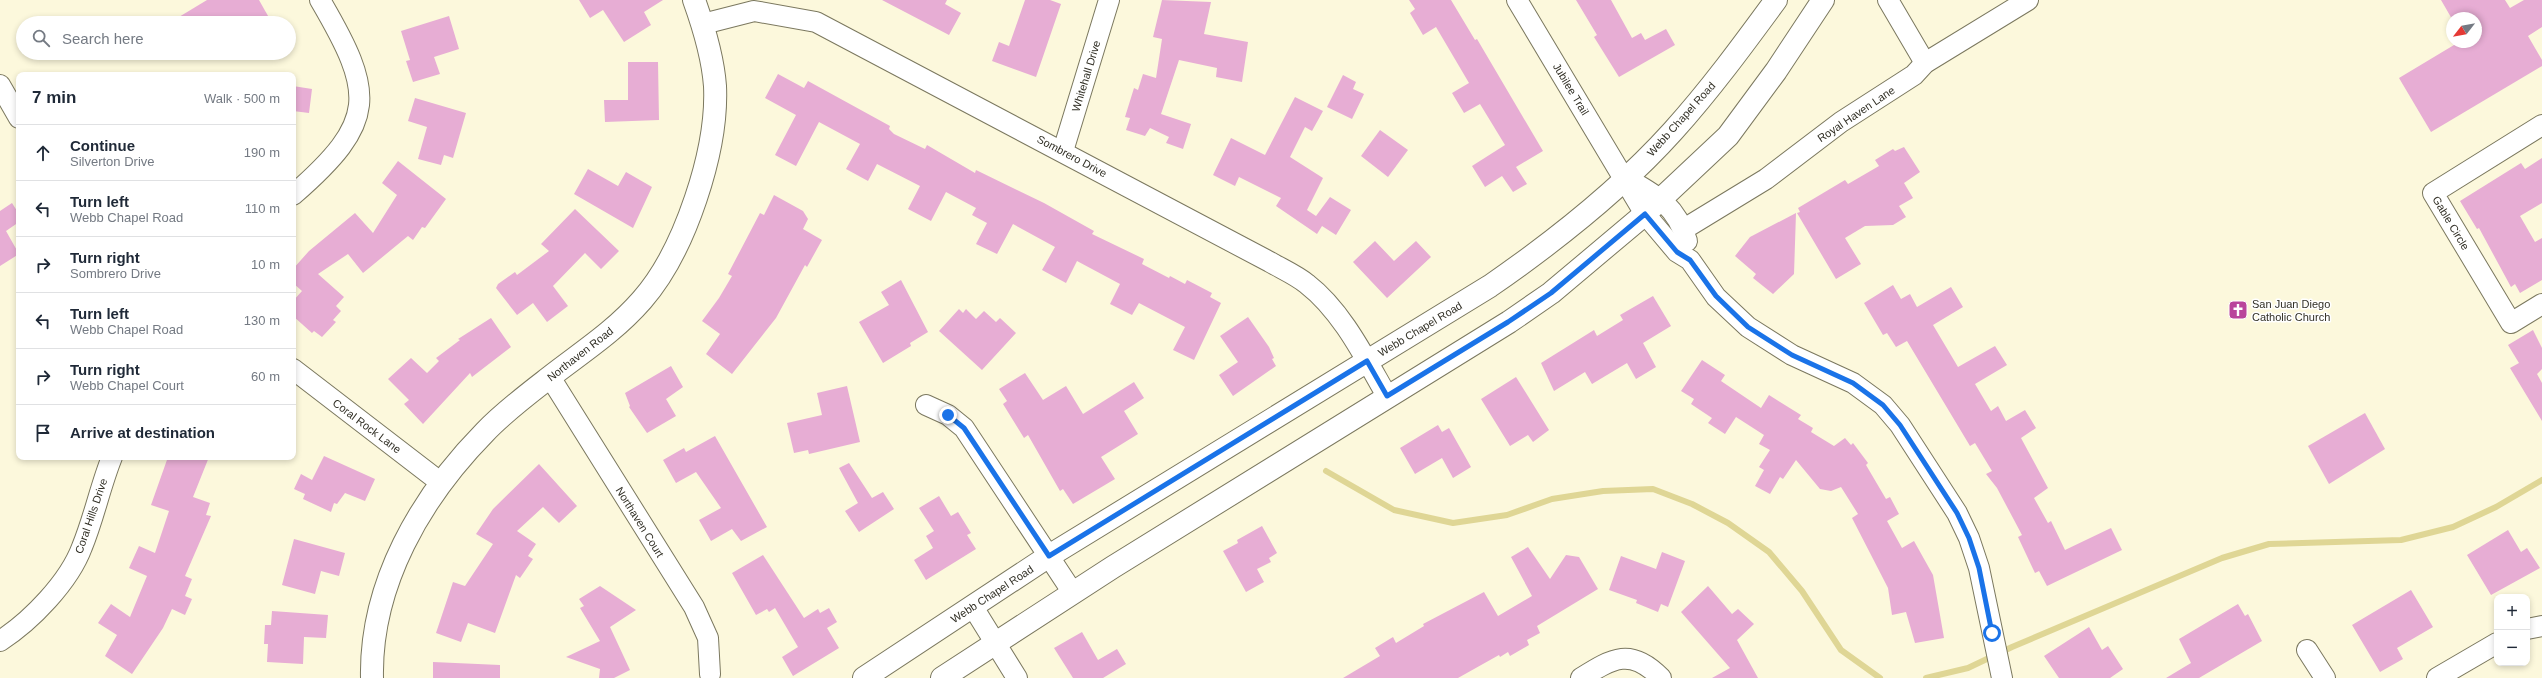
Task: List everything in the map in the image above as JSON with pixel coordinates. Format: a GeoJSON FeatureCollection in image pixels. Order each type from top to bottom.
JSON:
{"type":"FeatureCollection","features":[{"type":"Feature","properties":{"kind":"main road","name":"Northaven Road"},"geometry":{"type":"LineString","coordinates":[[372,678],[378,616],[396,558],[440,482],[486,431],[550,377],[603,339],[643,299],[666,265],[690,217],[710,148],[715,86],[702,24],[694,0]]}},
{"type":"Feature","properties":{"kind":"main road","name":"Webb Chapel Road"},"geometry":{"type":"LineString","coordinates":[[864,678],[1049,556],[1490,286],[1533,256],[1626,178],[1672,132],[1722,72],[1776,0]]}},
{"type":"Feature","properties":{"kind":"main road"},"geometry":{"type":"LineString","coordinates":[[942,678],[1073,593],[1508,322],[1551,293],[1663,199],[1728,136],[1776,71],[1823,0]]}},
{"type":"Feature","properties":{"kind":"street"},"geometry":{"type":"LineString","coordinates":[[296,192],[321,171],[342,146],[359,114],[360,84],[354,62],[320,0]]}},
{"type":"Feature","properties":{"kind":"street","name":"Whitehall Drive"},"geometry":{"type":"LineString","coordinates":[[1063,151],[1109,0]]}},
{"type":"Feature","properties":{"kind":"street","name":"Jubilee Trail"},"geometry":{"type":"LineString","coordinates":[[1517,0],[1626,178],[1645,214],[1677,252],[1690,260]]}},
{"type":"Feature","properties":{"kind":"street"},"geometry":{"type":"LineString","coordinates":[[1888,0],[1925,63]]}},
{"type":"Feature","properties":{"kind":"street","name":"Royal Haven Lane"},"geometry":{"type":"LineString","coordinates":[[1684,229],[1766,179],[1841,122],[1914,75],[1925,63],[2028,0]]}},
{"type":"Feature","properties":{"kind":"street","name":"Sombrero Drive"},"geometry":{"type":"LineString","coordinates":[[702,24],[754,11],[816,22],[1063,151],[1307,284],[1330,308],[1367,361],[1387,396]]}},
{"type":"Feature","properties":{"kind":"street"},"geometry":{"type":"LineString","coordinates":[[0,85],[16,113]]}},
{"type":"Feature","properties":{"kind":"street","name":"Gable Circle"},"geometry":{"type":"LineString","coordinates":[[2542,125],[2433,193],[2511,323],[2542,304]]}},
{"type":"Feature","properties":{"kind":"street"},"geometry":{"type":"LineString","coordinates":[[1626,178],[1663,199],[1675,213],[1684,229],[1690,260],[1716,296],[1748,327],[1792,355],[1853,383],[1883,405],[1900,425],[1957,513],[1969,538],[1979,568],[2000,672]]}},
{"type":"Feature","properties":{"kind":"street","name":"Coral Rock Lane"},"geometry":{"type":"LineString","coordinates":[[296,372],[440,482]]}},
{"type":"Feature","properties":{"kind":"street","name":"Northaven Court"},"geometry":{"type":"LineString","coordinates":[[550,377],[694,607],[708,638],[710,674]]}},
{"type":"Feature","properties":{"kind":"street"},"geometry":{"type":"LineString","coordinates":[[926,405],[948,415],[964,428],[1073,593]]}},
{"type":"Feature","properties":{"kind":"street","name":"Coral Hills Drive"},"geometry":{"type":"LineString","coordinates":[[0,641],[28,619],[58,587],[82,549],[111,460]]}},
{"type":"Feature","properties":{"kind":"street"},"geometry":{"type":"LineString","coordinates":[[973,607],[1017,678]]}},
{"type":"Feature","properties":{"kind":"street"},"geometry":{"type":"LineString","coordinates":[[2530,628],[2542,626]]}},
{"type":"Feature","properties":{"kind":"street"},"geometry":{"type":"LineString","coordinates":[[2438,678],[2494,644]]}},
{"type":"Feature","properties":{"kind":"street"},"geometry":{"type":"LineString","coordinates":[[2307,650],[2325,678]]}},
{"type":"Feature","properties":{"kind":"street"},"geometry":{"type":"LineString","coordinates":[[1581,678],[1607,662],[1627,658],[1648,665],[1661,678]]}},
{"type":"Feature","properties":{"kind":"building"},"geometry":{"type":"Polygon","coordinates":[[[207,0],[259,0],[268,16],[181,16],[207,0]]]}},
{"type":"Feature","properties":{"kind":"building"},"geometry":{"type":"Polygon","coordinates":[[[579,0],[663,0],[644,12],[651,25],[624,42],[603,10],[590,18],[579,0]]]}},
{"type":"Feature","properties":{"kind":"building"},"geometry":{"type":"Polygon","coordinates":[[[882,0],[947,0],[945,4],[961,13],[949,35],[882,0]]]}},
{"type":"Feature","properties":{"kind":"building"},"geometry":{"type":"Polygon","coordinates":[[[1025,0],[1050,0],[1061,4],[1036,77],[992,61],[999,42],[1009,46],[1025,0]]]}},
{"type":"Feature","properties":{"kind":"building"},"geometry":{"type":"Polygon","coordinates":[[[1162,0],[1211,2],[1204,34],[1248,42],[1242,82],[1216,77],[1217,68],[1179,60],[1161,114],[1191,124],[1183,149],[1166,143],[1169,137],[1150,128],[1145,136],[1126,130],[1130,118],[1125,117],[1134,88],[1138,90],[1143,74],[1156,78],[1162,39],[1153,37],[1162,0]]]}},
{"type":"Feature","properties":{"kind":"building"},"geometry":{"type":"Polygon","coordinates":[[[1409,0],[1451,0],[1475,40],[1477,39],[1543,151],[1516,167],[1527,184],[1513,192],[1502,176],[1485,187],[1472,166],[1505,145],[1480,104],[1464,113],[1452,93],[1469,83],[1436,27],[1423,35],[1410,13],[1415,9],[1409,0]]]}},
{"type":"Feature","properties":{"kind":"building"},"geometry":{"type":"Polygon","coordinates":[[[1576,0],[1611,0],[1632,38],[1641,33],[1645,40],[1666,29],[1675,45],[1619,77],[1594,37],[1597,35],[1576,0]]]}},
{"type":"Feature","properties":{"kind":"building"},"geometry":{"type":"Polygon","coordinates":[[[2441,0],[2505,0],[2510,8],[2524,0],[2542,0],[2542,27],[2528,36],[2542,60],[2542,66],[2431,132],[2399,78],[2449,48],[2482,48],[2482,12],[2448,12],[2441,0]]]}},
{"type":"Feature","properties":{"kind":"building"},"geometry":{"type":"Polygon","coordinates":[[[449,16],[459,49],[434,57],[440,74],[413,82],[406,61],[410,60],[401,31],[449,16]]]}},
{"type":"Feature","properties":{"kind":"building"},"geometry":{"type":"Polygon","coordinates":[[[628,62],[658,62],[659,120],[605,122],[604,100],[628,100],[628,62]]]}},
{"type":"Feature","properties":{"kind":"building"},"geometry":{"type":"Polygon","coordinates":[[[778,74],[804,88],[808,81],[890,126],[889,129],[894,134],[925,149],[927,145],[975,173],[976,170],[1044,203],[1094,231],[1092,234],[1144,259],[1142,264],[1169,278],[1170,276],[1185,284],[1187,280],[1212,293],[1210,297],[1221,303],[1194,360],[1173,350],[1185,327],[1139,303],[1132,315],[1110,304],[1120,284],[1077,261],[1066,283],[1042,270],[1055,247],[1013,224],[997,254],[976,244],[987,223],[972,215],[976,208],[946,192],[931,221],[908,209],[920,186],[877,164],[868,181],[846,169],[860,144],[819,122],[796,166],[775,155],[796,115],[765,98],[778,74]]]}},
{"type":"Feature","properties":{"kind":"building"},"geometry":{"type":"Polygon","coordinates":[[[1343,75],[1356,82],[1353,89],[1364,94],[1352,119],[1327,107],[1343,75]]]}},
{"type":"Feature","properties":{"kind":"building"},"geometry":{"type":"Polygon","coordinates":[[[296,86],[312,89],[309,113],[296,111],[296,86]]]}},
{"type":"Feature","properties":{"kind":"building"},"geometry":{"type":"Polygon","coordinates":[[[1295,97],[1323,111],[1312,131],[1305,127],[1290,157],[1323,178],[1307,210],[1316,216],[1330,197],[1351,210],[1336,235],[1322,226],[1317,234],[1276,206],[1281,198],[1239,177],[1235,186],[1213,175],[1231,138],[1265,155],[1295,97]]]}},
{"type":"Feature","properties":{"kind":"building"},"geometry":{"type":"Polygon","coordinates":[[[415,98],[466,113],[453,158],[444,155],[441,165],[418,159],[427,127],[408,121],[415,98]]]}},
{"type":"Feature","properties":{"kind":"building"},"geometry":{"type":"Polygon","coordinates":[[[1380,130],[1408,150],[1388,177],[1361,156],[1380,130]]]}},
{"type":"Feature","properties":{"kind":"building"},"geometry":{"type":"Polygon","coordinates":[[[1904,147],[1920,172],[1904,183],[1913,198],[1899,206],[1906,217],[1893,225],[1865,226],[1845,238],[1861,264],[1836,279],[1797,213],[1800,212],[1798,208],[1845,180],[1848,184],[1879,166],[1875,160],[1893,149],[1895,151],[1904,147]]]}},
{"type":"Feature","properties":{"kind":"building"},"geometry":{"type":"Polygon","coordinates":[[[2542,158],[2542,203],[2520,216],[2535,242],[2542,238],[2542,280],[2520,293],[2515,284],[2511,287],[2479,228],[2477,229],[2460,201],[2521,163],[2525,169],[2542,158]]]}},
{"type":"Feature","properties":{"kind":"building"},"geometry":{"type":"Polygon","coordinates":[[[398,161],[446,199],[425,228],[422,227],[413,240],[408,236],[363,273],[348,254],[318,274],[344,297],[336,306],[341,311],[333,320],[336,322],[322,337],[314,331],[312,333],[296,319],[296,298],[302,291],[296,286],[296,266],[309,251],[355,213],[373,233],[397,195],[382,183],[398,161]]]}},
{"type":"Feature","properties":{"kind":"building"},"geometry":{"type":"Polygon","coordinates":[[[588,169],[618,186],[626,172],[652,187],[633,228],[574,194],[588,169]]]}},
{"type":"Feature","properties":{"kind":"building"},"geometry":{"type":"Polygon","coordinates":[[[774,195],[803,211],[808,219],[803,229],[822,240],[807,267],[805,265],[776,318],[732,374],[706,354],[720,334],[702,321],[719,298],[732,276],[728,274],[760,213],[764,215],[774,195]]]}},
{"type":"Feature","properties":{"kind":"building"},"geometry":{"type":"Polygon","coordinates":[[[12,203],[16,209],[16,224],[6,231],[16,249],[16,256],[0,266],[0,211],[12,203]]]}},
{"type":"Feature","properties":{"kind":"building"},"geometry":{"type":"Polygon","coordinates":[[[575,209],[619,251],[601,269],[585,253],[553,286],[568,306],[547,322],[533,303],[517,315],[496,288],[498,284],[515,272],[517,275],[549,251],[541,244],[575,209]]]}},
{"type":"Feature","properties":{"kind":"building"},"geometry":{"type":"Polygon","coordinates":[[[1796,213],[1794,274],[1773,294],[1753,278],[1756,274],[1735,256],[1750,237],[1796,213]]]}},
{"type":"Feature","properties":{"kind":"building"},"geometry":{"type":"Polygon","coordinates":[[[1375,241],[1394,261],[1416,241],[1431,257],[1387,298],[1353,262],[1375,241]]]}},
{"type":"Feature","properties":{"kind":"building"},"geometry":{"type":"Polygon","coordinates":[[[901,280],[928,332],[910,343],[911,346],[883,363],[859,322],[889,305],[881,292],[901,280]]]}},
{"type":"Feature","properties":{"kind":"building"},"geometry":{"type":"Polygon","coordinates":[[[1893,285],[1901,299],[1910,294],[1917,307],[1951,287],[1963,307],[1933,325],[1958,367],[1995,346],[2007,365],[1975,384],[1991,411],[1998,406],[2006,421],[2025,410],[2036,428],[2021,438],[2048,488],[2034,498],[2048,523],[2051,521],[2065,550],[2111,528],[2122,550],[2047,586],[2039,571],[2035,573],[2018,537],[2022,535],[1997,488],[1986,474],[1992,471],[1975,443],[1970,446],[1907,341],[1896,347],[1887,333],[1883,335],[1864,303],[1893,285]]]}},
{"type":"Feature","properties":{"kind":"building"},"geometry":{"type":"Polygon","coordinates":[[[1653,296],[1671,326],[1643,343],[1656,367],[1636,379],[1627,363],[1592,384],[1585,372],[1554,391],[1541,363],[1594,330],[1597,336],[1623,320],[1620,315],[1653,296]]]}},
{"type":"Feature","properties":{"kind":"building"},"geometry":{"type":"Polygon","coordinates":[[[959,309],[963,313],[966,309],[976,319],[984,311],[996,322],[1000,318],[1016,333],[982,370],[939,331],[959,309]]]}},
{"type":"Feature","properties":{"kind":"building"},"geometry":{"type":"Polygon","coordinates":[[[1248,317],[1269,347],[1274,358],[1272,359],[1276,366],[1233,396],[1219,375],[1238,362],[1220,336],[1248,317]]]}},
{"type":"Feature","properties":{"kind":"building"},"geometry":{"type":"Polygon","coordinates":[[[491,318],[511,347],[472,377],[470,373],[423,424],[404,404],[409,400],[388,379],[411,358],[427,373],[439,361],[436,358],[460,340],[458,339],[491,318]]]}},
{"type":"Feature","properties":{"kind":"building"},"geometry":{"type":"Polygon","coordinates":[[[2533,330],[2542,348],[2542,369],[2537,374],[2542,383],[2542,421],[2510,368],[2519,363],[2508,345],[2533,330]]]}},
{"type":"Feature","properties":{"kind":"building"},"geometry":{"type":"Polygon","coordinates":[[[1702,360],[1725,375],[1721,381],[1761,408],[1769,395],[1801,415],[1798,419],[1813,428],[1811,432],[1834,446],[1845,438],[1851,445],[1853,443],[1868,463],[1866,465],[1886,499],[1890,497],[1899,514],[1887,521],[1902,548],[1914,541],[1933,575],[1944,638],[1915,643],[1906,612],[1892,615],[1888,588],[1852,518],[1858,514],[1841,487],[1831,491],[1820,489],[1796,460],[1783,479],[1780,477],[1770,494],[1755,486],[1764,470],[1759,467],[1770,450],[1759,444],[1764,435],[1736,417],[1725,434],[1708,423],[1712,418],[1691,404],[1694,399],[1681,391],[1702,360]]]}},
{"type":"Feature","properties":{"kind":"building"},"geometry":{"type":"Polygon","coordinates":[[[671,366],[683,387],[666,399],[676,416],[647,433],[629,407],[630,406],[625,393],[671,366]]]}},
{"type":"Feature","properties":{"kind":"building"},"geometry":{"type":"Polygon","coordinates":[[[1025,373],[1043,400],[1066,386],[1083,414],[1134,382],[1144,398],[1124,411],[1138,434],[1101,457],[1115,479],[1073,504],[1063,489],[1060,491],[1028,435],[1024,438],[1003,404],[1007,401],[999,389],[1025,373]]]}},
{"type":"Feature","properties":{"kind":"building"},"geometry":{"type":"Polygon","coordinates":[[[1516,377],[1549,430],[1533,442],[1528,435],[1510,446],[1481,399],[1516,377]]]}},
{"type":"Feature","properties":{"kind":"building"},"geometry":{"type":"Polygon","coordinates":[[[847,386],[860,442],[809,454],[808,450],[794,453],[787,423],[822,415],[817,393],[847,386]]]}},
{"type":"Feature","properties":{"kind":"building"},"geometry":{"type":"Polygon","coordinates":[[[2365,413],[2385,449],[2329,484],[2308,446],[2365,413]]]}},
{"type":"Feature","properties":{"kind":"building"},"geometry":{"type":"Polygon","coordinates":[[[1438,425],[1442,432],[1449,428],[1471,467],[1453,478],[1442,458],[1415,474],[1400,448],[1438,425]]]}},
{"type":"Feature","properties":{"kind":"building"},"geometry":{"type":"Polygon","coordinates":[[[715,436],[767,527],[741,541],[732,529],[711,541],[699,520],[721,508],[696,472],[676,483],[663,460],[684,448],[686,452],[715,436]]]}},
{"type":"Feature","properties":{"kind":"building"},"geometry":{"type":"Polygon","coordinates":[[[324,456],[375,479],[365,501],[345,493],[337,504],[334,503],[331,512],[303,499],[305,494],[294,489],[301,474],[312,480],[324,456]]]}},
{"type":"Feature","properties":{"kind":"building"},"geometry":{"type":"Polygon","coordinates":[[[167,460],[208,460],[193,497],[210,503],[206,515],[211,516],[185,576],[192,579],[185,596],[192,599],[185,615],[172,609],[163,628],[132,674],[105,656],[117,635],[98,623],[111,604],[130,617],[147,576],[129,568],[139,546],[155,553],[169,511],[151,505],[167,460]]]}},
{"type":"Feature","properties":{"kind":"building"},"geometry":{"type":"Polygon","coordinates":[[[849,463],[872,498],[883,492],[894,509],[859,532],[845,511],[858,503],[839,468],[849,463]]]}},
{"type":"Feature","properties":{"kind":"building"},"geometry":{"type":"Polygon","coordinates":[[[539,464],[577,506],[559,523],[543,507],[517,531],[536,544],[528,556],[533,559],[520,578],[516,575],[495,633],[468,623],[461,642],[436,633],[453,582],[465,586],[493,544],[476,534],[493,509],[539,464]]]}},
{"type":"Feature","properties":{"kind":"building"},"geometry":{"type":"Polygon","coordinates":[[[939,496],[951,516],[958,512],[971,533],[967,535],[976,549],[926,580],[914,560],[933,548],[926,536],[934,531],[919,508],[939,496]]]}},
{"type":"Feature","properties":{"kind":"building"},"geometry":{"type":"Polygon","coordinates":[[[1262,526],[1277,553],[1269,558],[1271,562],[1257,569],[1264,582],[1246,592],[1223,551],[1238,543],[1237,540],[1262,526]]]}},
{"type":"Feature","properties":{"kind":"building"},"geometry":{"type":"Polygon","coordinates":[[[2508,530],[2521,552],[2527,548],[2540,568],[2491,595],[2467,555],[2508,530]]]}},
{"type":"Feature","properties":{"kind":"building"},"geometry":{"type":"Polygon","coordinates":[[[294,539],[345,553],[339,576],[321,571],[315,594],[282,585],[294,539]]]}},
{"type":"Feature","properties":{"kind":"building"},"geometry":{"type":"Polygon","coordinates":[[[1528,547],[1550,579],[1566,555],[1579,557],[1598,589],[1537,626],[1540,633],[1527,640],[1529,645],[1510,656],[1508,652],[1500,657],[1499,655],[1458,678],[1343,678],[1380,656],[1375,648],[1393,637],[1396,643],[1424,626],[1423,624],[1484,592],[1498,616],[1532,596],[1511,557],[1528,547]]]}},
{"type":"Feature","properties":{"kind":"building"},"geometry":{"type":"Polygon","coordinates":[[[1662,552],[1685,561],[1668,607],[1661,604],[1658,612],[1636,603],[1637,600],[1609,590],[1621,556],[1656,569],[1662,552]]]}},
{"type":"Feature","properties":{"kind":"building"},"geometry":{"type":"Polygon","coordinates":[[[763,555],[804,618],[818,609],[820,613],[829,608],[837,622],[827,628],[839,648],[793,676],[782,657],[798,647],[775,608],[769,612],[767,609],[756,615],[732,573],[763,555]]]}},
{"type":"Feature","properties":{"kind":"building"},"geometry":{"type":"Polygon","coordinates":[[[600,586],[636,610],[610,627],[630,670],[614,678],[599,678],[600,669],[566,657],[600,641],[580,608],[584,606],[579,599],[600,586]]]}},
{"type":"Feature","properties":{"kind":"building"},"geometry":{"type":"Polygon","coordinates":[[[1708,586],[1732,614],[1738,609],[1754,624],[1737,640],[1758,678],[1712,678],[1730,668],[1681,612],[1708,586]]]}},
{"type":"Feature","properties":{"kind":"building"},"geometry":{"type":"Polygon","coordinates":[[[2411,590],[2433,627],[2397,648],[2403,659],[2380,672],[2352,625],[2411,590]]]}},
{"type":"Feature","properties":{"kind":"building"},"geometry":{"type":"Polygon","coordinates":[[[2238,604],[2245,616],[2248,614],[2262,641],[2199,678],[2166,678],[2191,663],[2179,639],[2238,604]]]}},
{"type":"Feature","properties":{"kind":"building"},"geometry":{"type":"Polygon","coordinates":[[[272,611],[328,615],[326,638],[304,637],[303,664],[267,662],[268,644],[264,644],[265,625],[271,625],[272,611]]]}},
{"type":"Feature","properties":{"kind":"building"},"geometry":{"type":"Polygon","coordinates":[[[2089,627],[2102,650],[2108,646],[2123,669],[2110,678],[2059,678],[2044,656],[2089,627]]]}},
{"type":"Feature","properties":{"kind":"building"},"geometry":{"type":"Polygon","coordinates":[[[1082,632],[1098,660],[1117,649],[1126,664],[1103,678],[1073,678],[1054,648],[1082,632]]]}},
{"type":"Feature","properties":{"kind":"building"},"geometry":{"type":"Polygon","coordinates":[[[433,662],[500,665],[500,678],[433,678],[433,662]]]}},
{"type":"Feature","properties":{"kind":"waterway"},"geometry":{"type":"LineString","coordinates":[[1326,471],[1394,510],[1453,523],[1507,515],[1552,499],[1603,491],[1653,489],[1692,504],[1728,523],[1769,552],[1802,591],[1841,650],[1880,678]]}},
{"type":"Feature","properties":{"kind":"waterway"},"geometry":{"type":"LineString","coordinates":[[1926,678],[1968,668],[2012,647],[2222,558],[2269,544],[2401,540],[2453,527],[2496,507],[2542,480]]}},
{"type":"Feature","properties":{"kind":"place","name":"San Juan Diego Catholic Church"},"geometry":{"type":"Point","coordinates":[2238,310]}},
{"type":"Feature","properties":{"kind":"route"},"geometry":{"type":"LineString","coordinates":[[948,415],[964,428],[1049,556],[1251,430],[1367,361],[1387,396],[1508,322],[1551,293],[1645,214],[1677,252],[1690,260],[1716,296],[1748,327],[1792,355],[1853,383],[1883,405],[1900,425],[1957,513],[1969,538],[1979,568],[1992,633]]}}]}
